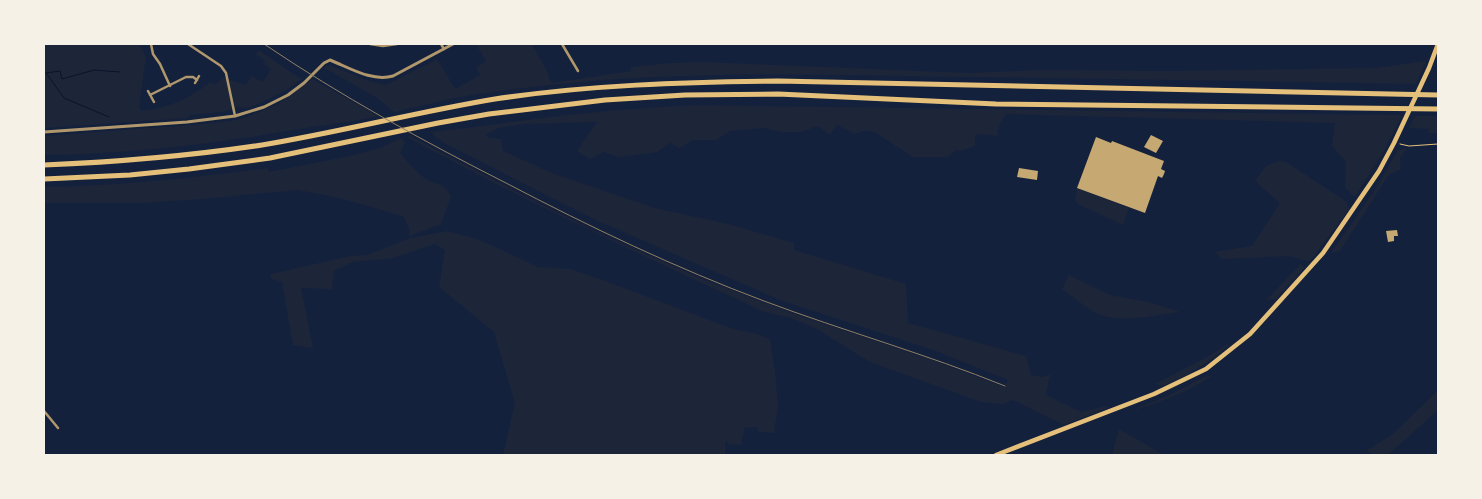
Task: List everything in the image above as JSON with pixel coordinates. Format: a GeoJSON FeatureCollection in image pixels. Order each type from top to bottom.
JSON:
{"type":"FeatureCollection","features":[{"type":"Feature","properties":{"kind":"highway"},"geometry":{"type":"LineString","coordinates":[[44,165],[190,155],[262,145],[495,100],[592,87],[684,82],[778,81],[1438,95]]}},
{"type":"Feature","properties":{"kind":"highway"},"geometry":{"type":"LineString","coordinates":[[44,179],[130,175],[189,169],[270,158],[438,123],[508,112],[605,100],[684,95],[778,94],[996,104],[1438,108]]}},
{"type":"Feature","properties":{"kind":"main road"},"geometry":{"type":"LineString","coordinates":[[996,455],[1145,398],[1206,369],[1250,334],[1323,253],[1378,171],[1394,143],[1430,68],[1438,44]]}},
{"type":"Feature","properties":{"kind":"street"},"geometry":{"type":"LineString","coordinates":[[151,44],[153,54],[170,86]]}},
{"type":"Feature","properties":{"kind":"street"},"geometry":{"type":"LineString","coordinates":[[188,44],[221,66],[226,73],[235,116]]}},
{"type":"Feature","properties":{"kind":"street"},"geometry":{"type":"LineString","coordinates":[[370,44],[383,46],[397,44]]}},
{"type":"Feature","properties":{"kind":"street"},"geometry":{"type":"LineString","coordinates":[[441,44],[444,49]]}},
{"type":"Feature","properties":{"kind":"street"},"geometry":{"type":"LineString","coordinates":[[44,132],[187,122],[235,116],[264,107],[288,95],[304,83],[324,63],[330,60],[384,79],[453,44]]}},
{"type":"Feature","properties":{"kind":"street"},"geometry":{"type":"LineString","coordinates":[[562,44],[578,71]]}},
{"type":"Feature","properties":{"kind":"street"},"geometry":{"type":"LineString","coordinates":[[150,95],[189,77],[196,81],[199,76]]}},
{"type":"Feature","properties":{"kind":"street"},"geometry":{"type":"LineString","coordinates":[[148,91],[154,102]]}},
{"type":"Feature","properties":{"kind":"street"},"geometry":{"type":"LineString","coordinates":[[44,411],[58,428]]}},
{"type":"Feature","properties":{"kind":"path"},"geometry":{"type":"LineString","coordinates":[[1394,143],[1409,146],[1438,144]]}},
{"type":"Feature","properties":{"kind":"shaded area"},"geometry":{"type":"Polygon","coordinates":[[[44,44],[139,44],[146,57],[139,107],[141,111],[160,108],[178,102],[210,82],[215,85],[223,78],[246,85],[251,76],[263,82],[271,69],[263,64],[265,60],[255,54],[260,51],[300,78],[303,78],[288,89],[246,108],[238,107],[222,112],[190,115],[188,118],[44,128],[44,44]]]}},
{"type":"Feature","properties":{"kind":"shaded area"},"geometry":{"type":"Polygon","coordinates":[[[476,44],[532,44],[552,83],[631,71],[631,67],[704,62],[969,73],[1039,70],[1171,71],[1376,68],[1426,61],[1416,84],[781,74],[720,75],[599,80],[539,86],[468,96],[394,112],[377,98],[324,69],[330,65],[368,81],[386,85],[437,59],[455,89],[480,75],[476,68],[486,61],[476,44]]]}},
{"type":"Feature","properties":{"kind":"shaded area"},"geometry":{"type":"Polygon","coordinates":[[[312,79],[378,116],[175,147],[44,155],[44,136],[202,124],[247,117],[278,104],[312,79]]]}},
{"type":"Feature","properties":{"kind":"shaded area"},"geometry":{"type":"Polygon","coordinates":[[[698,105],[1402,115],[1385,149],[1355,197],[1345,188],[1346,162],[1332,146],[1335,123],[1006,114],[999,126],[997,136],[975,135],[975,146],[960,151],[956,150],[948,157],[913,157],[873,131],[862,131],[855,134],[837,125],[830,135],[818,126],[801,132],[781,132],[764,128],[730,131],[716,140],[693,140],[680,148],[670,143],[657,152],[619,157],[603,152],[590,159],[577,151],[597,122],[524,124],[498,128],[486,135],[489,138],[501,139],[503,151],[554,174],[655,208],[728,224],[794,243],[794,250],[906,284],[908,323],[1026,356],[1031,375],[1043,377],[1050,374],[1046,395],[1081,412],[1107,406],[1108,408],[1064,425],[1013,400],[1003,404],[981,402],[870,362],[817,329],[791,318],[765,312],[584,228],[407,137],[410,136],[601,234],[705,280],[792,313],[932,360],[1004,387],[1008,380],[936,351],[780,300],[598,221],[446,144],[434,136],[432,132],[589,113],[698,105]]]}},
{"type":"Feature","properties":{"kind":"shaded area"},"geometry":{"type":"Polygon","coordinates":[[[1415,116],[1438,116],[1438,133],[1429,133],[1429,129],[1409,128],[1415,116]]]}},
{"type":"Feature","properties":{"kind":"shaded area"},"geometry":{"type":"Polygon","coordinates":[[[401,138],[405,142],[400,153],[423,177],[445,188],[451,197],[441,224],[410,236],[404,217],[337,198],[297,190],[142,203],[44,203],[44,187],[156,181],[268,168],[269,172],[380,148],[401,138]]]}},
{"type":"Feature","properties":{"kind":"shaded area"},"geometry":{"type":"Polygon","coordinates":[[[1407,148],[1400,158],[1401,169],[1388,176],[1340,251],[1331,253],[1374,191],[1398,150],[1407,148]]]}},
{"type":"Feature","properties":{"kind":"shaded area"},"geometry":{"type":"Polygon","coordinates":[[[1279,161],[1286,162],[1347,202],[1349,210],[1311,260],[1307,261],[1288,256],[1222,259],[1215,252],[1252,246],[1280,203],[1255,181],[1266,166],[1279,161]]]}},
{"type":"Feature","properties":{"kind":"shaded area"},"geometry":{"type":"Polygon","coordinates":[[[1077,188],[1129,208],[1123,225],[1078,204],[1075,200],[1077,188]]]}},
{"type":"Feature","properties":{"kind":"shaded area"},"geometry":{"type":"Polygon","coordinates":[[[448,231],[480,240],[538,267],[571,269],[733,329],[758,334],[770,340],[778,405],[774,433],[759,432],[757,427],[745,427],[741,445],[725,442],[725,455],[503,455],[515,403],[494,332],[439,287],[445,250],[435,244],[393,258],[353,262],[334,271],[332,289],[301,288],[313,348],[293,345],[282,282],[271,279],[271,274],[350,256],[367,255],[410,238],[448,231]]]}},
{"type":"Feature","properties":{"kind":"shaded area"},"geometry":{"type":"Polygon","coordinates":[[[1301,264],[1304,268],[1276,299],[1266,300],[1301,264]]]}},
{"type":"Feature","properties":{"kind":"shaded area"},"geometry":{"type":"Polygon","coordinates":[[[1069,275],[1110,295],[1149,302],[1180,312],[1130,318],[1101,315],[1062,289],[1069,275]]]}},
{"type":"Feature","properties":{"kind":"shaded area"},"geometry":{"type":"Polygon","coordinates":[[[1227,344],[1229,345],[1222,351],[1189,373],[1163,386],[1155,384],[1207,357],[1227,344]]]}},
{"type":"Feature","properties":{"kind":"shaded area"},"geometry":{"type":"Polygon","coordinates":[[[1207,375],[1211,377],[1179,394],[1125,413],[1172,394],[1207,375]]]}},
{"type":"Feature","properties":{"kind":"shaded area"},"geometry":{"type":"Polygon","coordinates":[[[1438,390],[1438,410],[1388,455],[1370,455],[1372,453],[1366,451],[1393,434],[1438,390]]]}},
{"type":"Feature","properties":{"kind":"shaded area"},"geometry":{"type":"Polygon","coordinates":[[[1119,429],[1164,455],[1112,455],[1119,429]]]}},
{"type":"Feature","properties":{"kind":"building"},"geometry":{"type":"Polygon","coordinates":[[[1151,135],[1163,141],[1156,153],[1144,147],[1151,135]]]}},
{"type":"Feature","properties":{"kind":"building"},"geometry":{"type":"Polygon","coordinates":[[[1096,137],[1111,143],[1112,141],[1164,161],[1161,169],[1165,171],[1164,174],[1162,178],[1158,176],[1145,213],[1077,188],[1096,137]]]}},
{"type":"Feature","properties":{"kind":"building"},"geometry":{"type":"Polygon","coordinates":[[[1019,168],[1038,171],[1037,180],[1017,177],[1019,168]]]}},
{"type":"Feature","properties":{"kind":"building"},"geometry":{"type":"Polygon","coordinates":[[[1397,230],[1398,236],[1394,236],[1394,241],[1388,242],[1386,231],[1397,230]]]}},
{"type":"Feature","properties":{"kind":"waterway"},"geometry":{"type":"LineString","coordinates":[[44,70],[64,98],[109,117]]}},
{"type":"Feature","properties":{"kind":"waterway"},"geometry":{"type":"LineString","coordinates":[[46,73],[60,71],[62,79],[94,70],[120,72]]}},
{"type":"Feature","properties":{"kind":"railway"},"geometry":{"type":"LineString","coordinates":[[264,44],[323,82],[413,134],[601,231],[698,275],[764,301],[945,363],[1005,386]]}}]}
